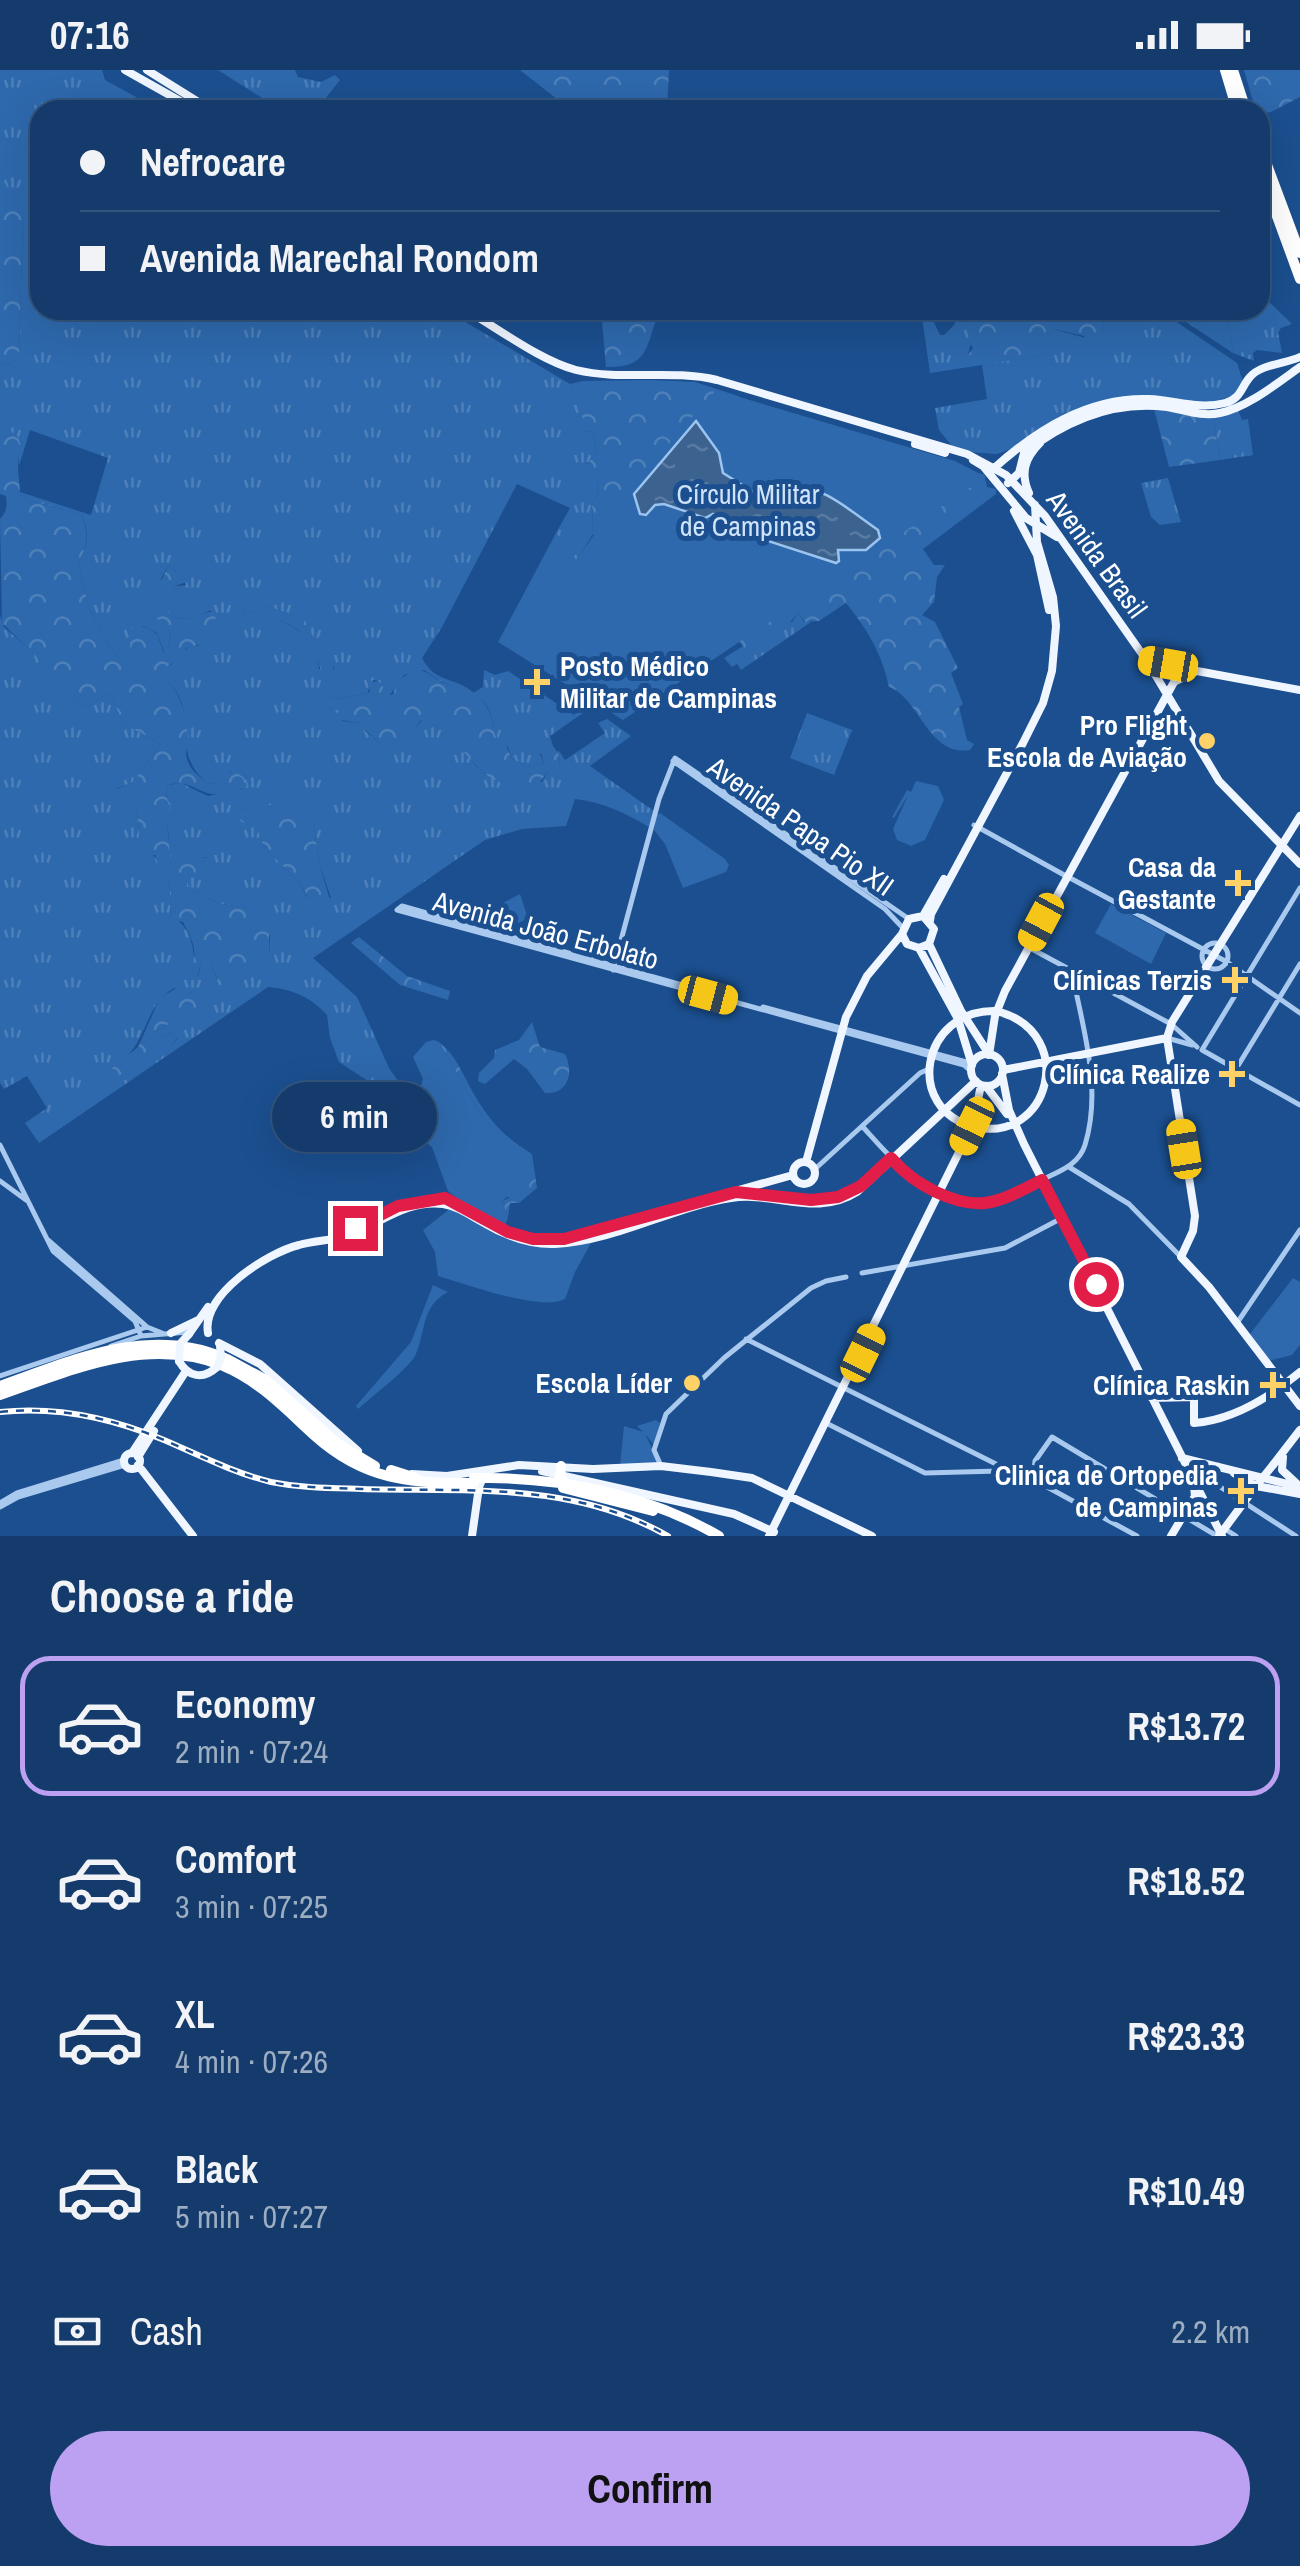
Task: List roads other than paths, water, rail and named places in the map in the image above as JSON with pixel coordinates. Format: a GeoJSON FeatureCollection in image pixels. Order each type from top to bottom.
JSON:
{"type":"FeatureCollection","features":[{"type":"Feature","properties":{"kind":"highway"},"geometry":{"type":"LineString","coordinates":[[1225,70],[1234,100]]}},
{"type":"Feature","properties":{"kind":"highway"},"geometry":{"type":"LineString","coordinates":[[1233,70],[1243,100]]}},
{"type":"Feature","properties":{"kind":"highway"},"geometry":{"type":"LineString","coordinates":[[1270,173],[1300,254]]}},
{"type":"Feature","properties":{"kind":"highway"},"geometry":{"type":"LineString","coordinates":[[1270,197],[1300,278]]}},
{"type":"Feature","properties":{"kind":"highway"},"geometry":{"type":"LineString","coordinates":[[0,1386],[120,1347],[159,1343],[199,1349],[261,1386],[330,1448],[353,1463],[403,1481],[557,1475],[642,1501],[720,1536]]}},
{"type":"Feature","properties":{"kind":"highway"},"geometry":{"type":"LineString","coordinates":[[0,1396],[126,1355],[181,1355],[223,1363],[274,1386],[348,1450],[382,1470],[425,1478],[484,1479],[561,1488],[656,1512],[711,1536]]}},
{"type":"Feature","properties":{"kind":"highway"},"geometry":{"type":"LineString","coordinates":[[391,1470],[425,1478]]}},
{"type":"Feature","properties":{"kind":"main road"},"geometry":{"type":"LineString","coordinates":[[125,70],[144,73],[193,100]]}},
{"type":"Feature","properties":{"kind":"main road"},"geometry":{"type":"LineString","coordinates":[[144,73],[182,100]]}},
{"type":"Feature","properties":{"kind":"main road"},"geometry":{"type":"LineString","coordinates":[[476,320],[572,373],[715,383],[983,466],[1026,532],[1043,574],[1053,671]]}},
{"type":"Feature","properties":{"kind":"main road"},"geometry":{"type":"LineString","coordinates":[[484,320],[573,369],[704,377],[967,454],[992,457],[1016,450]]}},
{"type":"Feature","properties":{"kind":"main road"},"geometry":{"type":"LineString","coordinates":[[1209,410],[1232,400],[1257,371],[1300,357]]}},
{"type":"Feature","properties":{"kind":"main road"},"geometry":{"type":"LineString","coordinates":[[1064,544],[1036,524],[993,481],[990,473],[995,466],[1088,408],[1123,400],[1154,399],[1229,410],[1298,370]]}},
{"type":"Feature","properties":{"kind":"main road"},"geometry":{"type":"LineString","coordinates":[[1242,390],[1239,400],[1245,402]]}},
{"type":"Feature","properties":{"kind":"main road"},"geometry":{"type":"LineString","coordinates":[[806,1162],[842,1030],[867,976],[904,926],[926,919],[1039,711],[1053,671],[1054,597],[1037,542],[1034,502],[1025,484],[1024,468],[1028,456],[1060,425]]}},
{"type":"Feature","properties":{"kind":"main road"},"geometry":{"type":"LineString","coordinates":[[993,481],[1003,485],[1012,481],[1019,473],[1024,453],[1040,443]]}},
{"type":"Feature","properties":{"kind":"main road","name":"Avenida Brasil"},"geometry":{"type":"LineString","coordinates":[[967,454],[995,466],[1034,502],[1170,691],[1219,781],[1300,864]]}},
{"type":"Feature","properties":{"kind":"main road"},"geometry":{"type":"LineString","coordinates":[[1006,458],[1014,457],[1020,465]]}},
{"type":"Feature","properties":{"kind":"main road"},"geometry":{"type":"LineString","coordinates":[[1147,661],[1300,692]]}},
{"type":"Feature","properties":{"kind":"main road"},"geometry":{"type":"LineString","coordinates":[[991,1055],[991,1036],[998,1012],[1030,948],[1170,691],[1179,677],[1194,671]]}},
{"type":"Feature","properties":{"kind":"main road"},"geometry":{"type":"LineString","coordinates":[[1068,877],[1170,691],[1186,678],[1200,676],[1300,692]]}},
{"type":"Feature","properties":{"kind":"main road"},"geometry":{"type":"LineString","coordinates":[[1162,708],[1168,704],[1178,709]]}},
{"type":"Feature","properties":{"kind":"main road"},"geometry":{"type":"LineString","coordinates":[[1300,816],[1166,1038],[1196,1216],[1194,1231],[1181,1257],[1300,1406]]}},
{"type":"Feature","properties":{"kind":"main road"},"geometry":{"type":"LineString","coordinates":[[904,926],[907,944],[919,948],[929,944],[934,933],[926,919]]}},
{"type":"Feature","properties":{"kind":"main road"},"geometry":{"type":"LineString","coordinates":[[929,944],[961,1018],[968,1063],[1013,1123],[1197,1493],[1222,1531],[1300,1432]]}},
{"type":"Feature","properties":{"kind":"main road"},"geometry":{"type":"LineString","coordinates":[[919,948],[961,1018],[1002,1072],[1013,1123]]}},
{"type":"Feature","properties":{"kind":"main road"},"geometry":{"type":"LineString","coordinates":[[991,1055],[998,1012]]}},
{"type":"Feature","properties":{"kind":"main road"},"geometry":{"type":"LineString","coordinates":[[998,1012],[1016,1018],[1042,1044],[1046,1079],[1040,1097],[1030,1111],[1013,1123],[996,1128],[974,1126],[944,1109],[933,1089],[931,1054],[942,1033],[961,1018],[998,1012]]}},
{"type":"Feature","properties":{"kind":"main road"},"geometry":{"type":"LineString","coordinates":[[981,1040],[991,1036]]}},
{"type":"Feature","properties":{"kind":"main road"},"geometry":{"type":"LineString","coordinates":[[220,1344],[223,1363],[204,1375],[188,1372],[178,1362],[180,1344],[221,1288],[276,1250],[304,1240],[345,1233],[398,1206],[443,1201],[513,1238],[546,1244],[579,1240],[737,1197],[843,1200],[944,1109],[982,1084],[996,1083],[1002,1072],[1166,1038]]}},
{"type":"Feature","properties":{"kind":"main road"},"geometry":{"type":"LineString","coordinates":[[968,1063],[991,1055]]}},
{"type":"Feature","properties":{"kind":"main road"},"geometry":{"type":"LineString","coordinates":[[190,1333],[208,1333],[220,1344],[260,1364],[355,1449],[391,1470],[425,1478],[519,1465],[734,1514],[772,1534],[974,1126],[982,1084]]}},
{"type":"Feature","properties":{"kind":"main road"},"geometry":{"type":"LineString","coordinates":[[794,1176],[800,1183],[814,1178],[814,1169],[806,1162]]}},
{"type":"Feature","properties":{"kind":"main road"},"geometry":{"type":"LineString","coordinates":[[794,1176],[796,1166],[806,1162]]}},
{"type":"Feature","properties":{"kind":"main road"},"geometry":{"type":"LineString","coordinates":[[443,1201],[508,1232],[541,1240],[583,1236],[794,1176]]}},
{"type":"Feature","properties":{"kind":"main road"},"geometry":{"type":"LineString","coordinates":[[754,1186],[758,1196]]}},
{"type":"Feature","properties":{"kind":"main road"},"geometry":{"type":"LineString","coordinates":[[736,1192],[816,1202]]}},
{"type":"Feature","properties":{"kind":"main road"},"geometry":{"type":"LineString","coordinates":[[208,1333],[210,1312],[225,1289],[278,1252],[345,1237],[403,1208],[428,1202]]}},
{"type":"Feature","properties":{"kind":"main road"},"geometry":{"type":"LineString","coordinates":[[1234,1319],[1244,1312]]}},
{"type":"Feature","properties":{"kind":"main road"},"geometry":{"type":"LineString","coordinates":[[167,1333],[202,1318]]}},
{"type":"Feature","properties":{"kind":"main road"},"geometry":{"type":"LineString","coordinates":[[188,1372],[132,1461],[193,1536]]}},
{"type":"Feature","properties":{"kind":"main road"},"geometry":{"type":"LineString","coordinates":[[1152,1398],[1194,1396],[1194,1423],[1228,1417],[1300,1372]]}},
{"type":"Feature","properties":{"kind":"main road"},"geometry":{"type":"LineString","coordinates":[[790,1496],[844,1387]]}},
{"type":"Feature","properties":{"kind":"main road"},"geometry":{"type":"LineString","coordinates":[[1274,1465],[1300,1432]]}},
{"type":"Feature","properties":{"kind":"main road"},"geometry":{"type":"LineString","coordinates":[[1283,1456],[1282,1472],[1300,1489]]}},
{"type":"Feature","properties":{"kind":"main road"},"geometry":{"type":"LineString","coordinates":[[1182,1458],[1300,1489]]}},
{"type":"Feature","properties":{"kind":"main road"},"geometry":{"type":"LineString","coordinates":[[1187,1468],[1195,1461]]}},
{"type":"Feature","properties":{"kind":"main road"},"geometry":{"type":"LineString","coordinates":[[472,1532],[484,1479],[519,1465]]}},
{"type":"Feature","properties":{"kind":"main road"},"geometry":{"type":"LineString","coordinates":[[557,1475],[661,1466],[752,1478],[872,1536]]}},
{"type":"Feature","properties":{"kind":"main road"},"geometry":{"type":"LineString","coordinates":[[1222,1468],[1257,1486],[1300,1489]]}},
{"type":"Feature","properties":{"kind":"main road"},"geometry":{"type":"LineString","coordinates":[[1171,1536],[1205,1480],[1222,1468]]}},
{"type":"Feature","properties":{"kind":"main road"},"geometry":{"type":"LineString","coordinates":[[467,1512],[472,1532]]}},
{"type":"Feature","properties":{"kind":"street","name":"Avenida Papa Pio XII"},"geometry":{"type":"LineString","coordinates":[[614,968],[659,799],[674,759],[904,926]]}},
{"type":"Feature","properties":{"kind":"street"},"geometry":{"type":"LineString","coordinates":[[976,826],[1247,974],[1300,1013]]}},
{"type":"Feature","properties":{"kind":"street"},"geometry":{"type":"LineString","coordinates":[[1199,1048],[1300,888]]}},
{"type":"Feature","properties":{"kind":"street","name":"Avenida João Erbolato"},"geometry":{"type":"LineString","coordinates":[[614,968],[604,970],[397,910],[402,906],[614,968],[968,1063]]}},
{"type":"Feature","properties":{"kind":"street"},"geometry":{"type":"LineString","coordinates":[[1210,943],[1220,944],[1228,953],[1226,962],[1218,968],[1206,966],[1203,950],[1210,943]]}},
{"type":"Feature","properties":{"kind":"street"},"geometry":{"type":"LineString","coordinates":[[1030,948],[1171,1024],[1199,1048],[1300,1105]]}},
{"type":"Feature","properties":{"kind":"street"},"geometry":{"type":"LineString","coordinates":[[1236,1069],[1300,964]]}},
{"type":"Feature","properties":{"kind":"street"},"geometry":{"type":"LineString","coordinates":[[862,1126],[910,1178],[959,1202],[983,1204],[1009,1197],[1069,1167],[1084,1148],[1093,1108],[1093,1086],[1074,974]]}},
{"type":"Feature","properties":{"kind":"street"},"geometry":{"type":"LineString","coordinates":[[1166,1038],[1199,1048]]}},
{"type":"Feature","properties":{"kind":"street","name":"Avenida João Erbolato"},"geometry":{"type":"LineString","coordinates":[[931,1054],[968,1063]]}},
{"type":"Feature","properties":{"kind":"street"},"geometry":{"type":"LineString","coordinates":[[814,1169],[929,1069]]}},
{"type":"Feature","properties":{"kind":"street"},"geometry":{"type":"LineString","coordinates":[[1274,1101],[1283,1096]]}},
{"type":"Feature","properties":{"kind":"street"},"geometry":{"type":"LineString","coordinates":[[0,1145],[46,1238],[63,1260]]}},
{"type":"Feature","properties":{"kind":"street"},"geometry":{"type":"LineString","coordinates":[[1069,1167],[1129,1204],[1181,1257]]}},
{"type":"Feature","properties":{"kind":"street"},"geometry":{"type":"LineString","coordinates":[[0,1181],[30,1205]]}},
{"type":"Feature","properties":{"kind":"street"},"geometry":{"type":"LineString","coordinates":[[14,1190],[21,1184]]}},
{"type":"Feature","properties":{"kind":"street"},"geometry":{"type":"LineString","coordinates":[[862,1273],[1005,1248],[1062,1218]]}},
{"type":"Feature","properties":{"kind":"street"},"geometry":{"type":"LineString","coordinates":[[1244,1312],[1300,1230]]}},
{"type":"Feature","properties":{"kind":"street"},"geometry":{"type":"LineString","coordinates":[[46,1238],[142,1330]]}},
{"type":"Feature","properties":{"kind":"street"},"geometry":{"type":"LineString","coordinates":[[48,1253],[73,1266]]}},
{"type":"Feature","properties":{"kind":"street"},"geometry":{"type":"LineString","coordinates":[[661,1466],[654,1450],[666,1414],[681,1398],[746,1339],[816,1285],[846,1277]]}},
{"type":"Feature","properties":{"kind":"street"},"geometry":{"type":"LineString","coordinates":[[88,1355],[142,1330]]}},
{"type":"Feature","properties":{"kind":"street"},"geometry":{"type":"LineString","coordinates":[[0,1376],[142,1330],[190,1333]]}},
{"type":"Feature","properties":{"kind":"street"},"geometry":{"type":"LineString","coordinates":[[746,1339],[1010,1470]]}},
{"type":"Feature","properties":{"kind":"street"},"geometry":{"type":"LineString","coordinates":[[828,1424],[925,1473],[1034,1470]]}},
{"type":"Feature","properties":{"kind":"street"},"geometry":{"type":"LineString","coordinates":[[1137,1536],[1038,1482],[1035,1461],[1052,1438],[1207,1529],[1236,1536]]}},
{"type":"Feature","properties":{"kind":"street"},"geometry":{"type":"LineString","coordinates":[[0,1505],[17,1493],[132,1461]]}},
{"type":"Feature","properties":{"kind":"street"},"geometry":{"type":"LineString","coordinates":[[992,1471],[994,1461]]}},
{"type":"Feature","properties":{"kind":"street"},"geometry":{"type":"LineString","coordinates":[[1205,1480],[1211,1480],[1296,1536]]}},
{"type":"Feature","properties":{"kind":"water"},"geometry":{"type":"Polygon","coordinates":[[[696,421],[719,453],[723,473],[769,502],[784,500],[791,487],[814,490],[878,530],[880,538],[866,550],[838,550],[836,563],[759,538],[713,514],[705,518],[664,504],[655,505],[646,515],[640,514],[634,494],[696,421]]]}},
{"type":"Feature","properties":{"kind":"railway"},"geometry":{"type":"LineString","coordinates":[[0,1412],[63,1412],[104,1420],[271,1482],[557,1498],[631,1518],[668,1536]]}},
{"type":"Feature","properties":{"kind":"place","name":"Posto Médico Militar de Campinas"},"geometry":{"type":"Point","coordinates":[537,682]}},
{"type":"Feature","properties":{"kind":"place","name":"Pro Flight Escola de Aviação"},"geometry":{"type":"Point","coordinates":[1207,741]}},
{"type":"Feature","properties":{"kind":"place","name":"Casa da Gestante"},"geometry":{"type":"Point","coordinates":[1238,883]}},
{"type":"Feature","properties":{"kind":"place","name":"Clínicas Terzis"},"geometry":{"type":"Point","coordinates":[1235,980]}},
{"type":"Feature","properties":{"kind":"place","name":"Clínica Realize"},"geometry":{"type":"Point","coordinates":[1232,1074]}},
{"type":"Feature","properties":{"kind":"place","name":"Escola Líder"},"geometry":{"type":"Point","coordinates":[692,1383]}},
{"type":"Feature","properties":{"kind":"place","name":"Clínica Raskin"},"geometry":{"type":"Point","coordinates":[1273,1385]}},
{"type":"Feature","properties":{"kind":"place","name":"Clinica de Ortopedia de Campinas"},"geometry":{"type":"Point","coordinates":[1241,1491]}},
{"type":"Feature","properties":{"kind":"park label","name":"Círculo Militar de Campinas"},"geometry":{"type":"Point","coordinates":[748,510]}}]}
